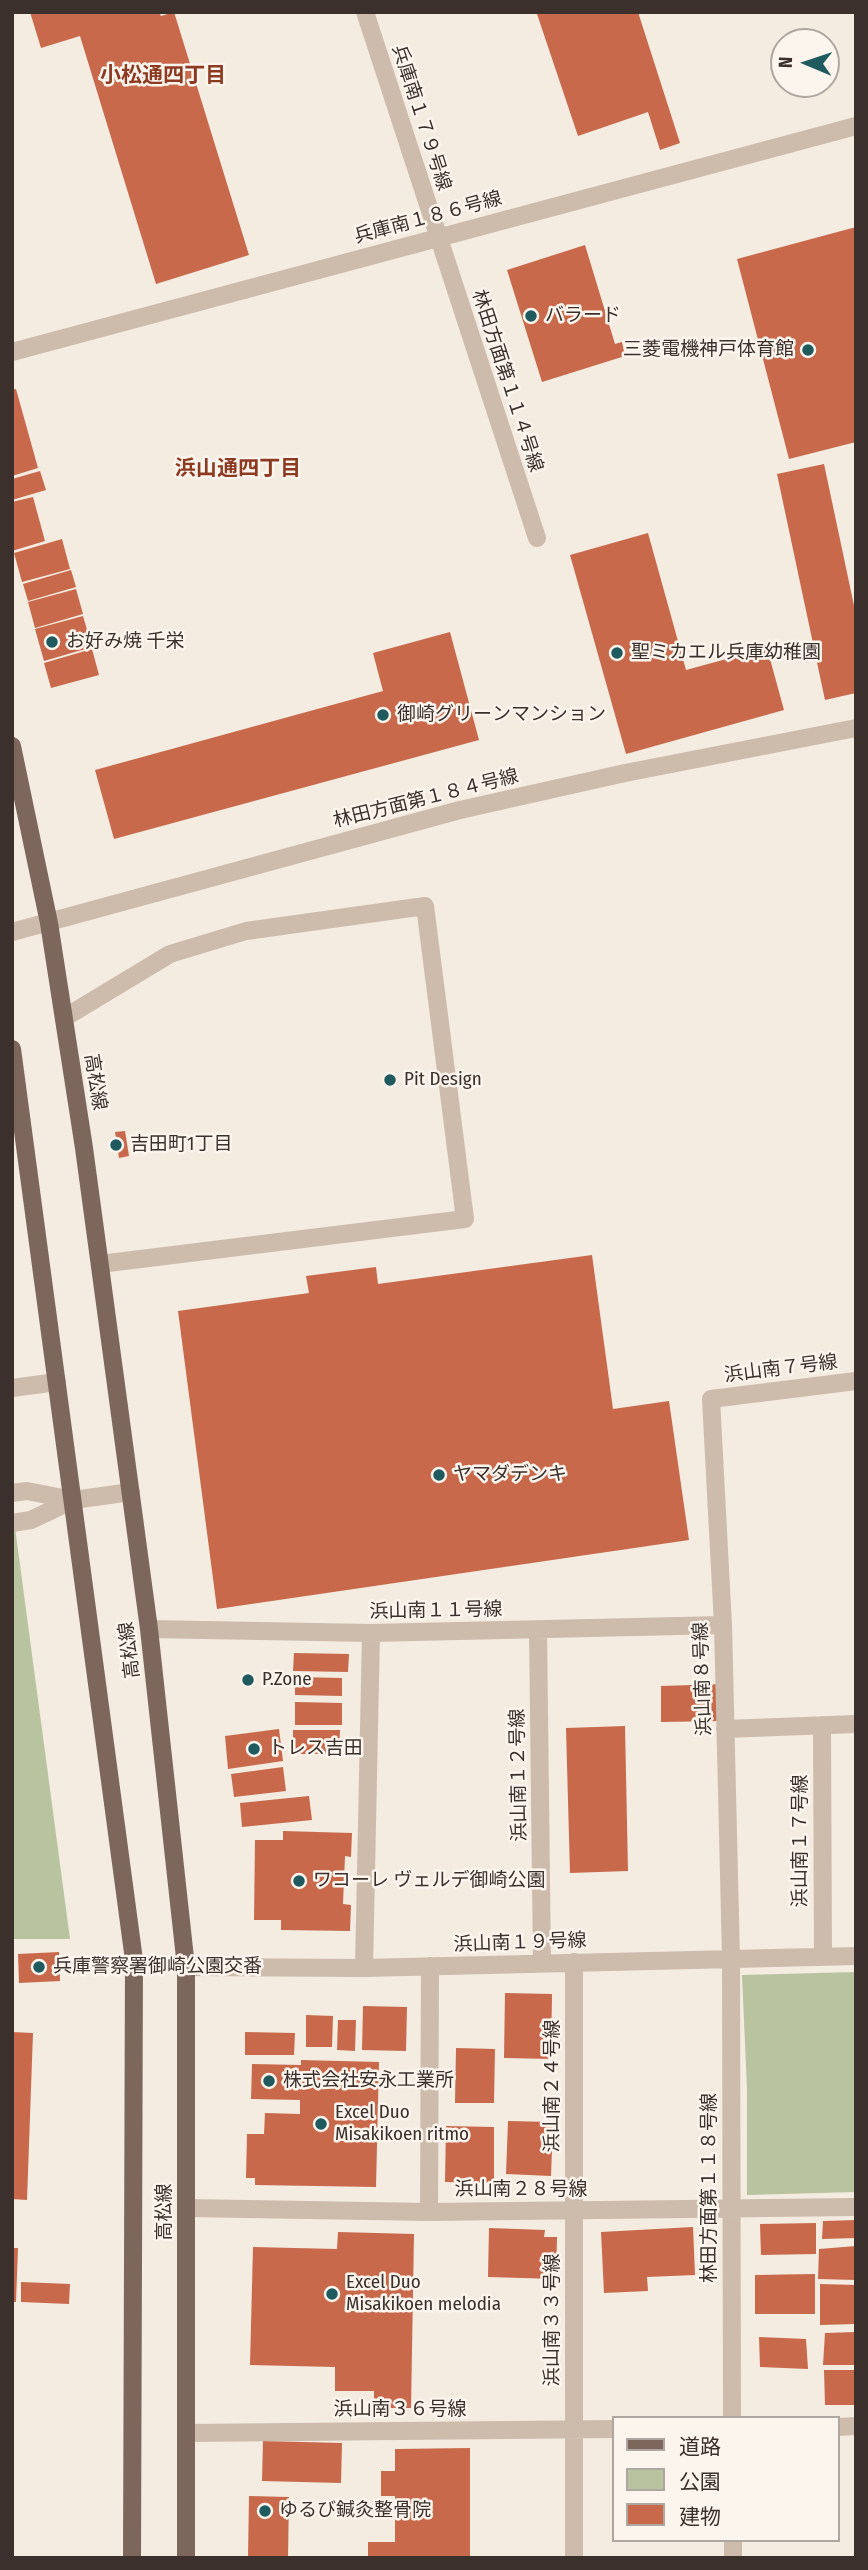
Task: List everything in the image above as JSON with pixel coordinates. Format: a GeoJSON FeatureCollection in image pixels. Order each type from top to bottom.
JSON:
{"type":"FeatureCollection","features":[{"type":"Feature","properties":{"kind":"main road","name":"高松線"},"geometry":{"type":"LineString","coordinates":[[12,746],[49,923],[100,1264],[149,1629],[186,1967],[186,2558]]}},
{"type":"Feature","properties":{"kind":"main road","name":"高松線"},"geometry":{"type":"LineString","coordinates":[[12,1049],[134,1960],[132,2558]]}},
{"type":"Feature","properties":{"kind":"street","name":"兵庫南１７９号線"},"geometry":{"type":"LineString","coordinates":[[365,12],[438,237]]}},
{"type":"Feature","properties":{"kind":"street","name":"兵庫南１８６号線"},"geometry":{"type":"LineString","coordinates":[[12,352],[856,126]]}},
{"type":"Feature","properties":{"kind":"street","name":"林田方面第１１４号線"},"geometry":{"type":"LineString","coordinates":[[438,237],[537,538]]}},
{"type":"Feature","properties":{"kind":"street","name":"林田方面第１８４号線"},"geometry":{"type":"LineString","coordinates":[[12,932],[460,810],[625,773],[856,728]]}},
{"type":"Feature","properties":{"kind":"street"},"geometry":{"type":"LineString","coordinates":[[64,1018],[170,954],[246,931],[425,906],[465,1219],[100,1264]]}},
{"type":"Feature","properties":{"kind":"street","name":"浜山南７号線"},"geometry":{"type":"LineString","coordinates":[[711,1399],[856,1381]]}},
{"type":"Feature","properties":{"kind":"street"},"geometry":{"type":"LineString","coordinates":[[12,1388],[57,1382]]}},
{"type":"Feature","properties":{"kind":"street","name":"浜山南８号線"},"geometry":{"type":"LineString","coordinates":[[711,1399],[723,1625],[731,1958]]}},
{"type":"Feature","properties":{"kind":"street"},"geometry":{"type":"LineString","coordinates":[[12,1493],[27,1491],[73,1500]]}},
{"type":"Feature","properties":{"kind":"street"},"geometry":{"type":"LineString","coordinates":[[12,1523],[31,1520],[73,1500],[131,1492]]}},
{"type":"Feature","properties":{"kind":"street","name":"浜山南１１号線"},"geometry":{"type":"LineString","coordinates":[[149,1629],[372,1633],[723,1625]]}},
{"type":"Feature","properties":{"kind":"street","name":"浜山南１２号線"},"geometry":{"type":"LineString","coordinates":[[538,1629],[542,1963]]}},
{"type":"Feature","properties":{"kind":"street"},"geometry":{"type":"LineString","coordinates":[[364,1968],[372,1633]]}},
{"type":"Feature","properties":{"kind":"street"},"geometry":{"type":"LineString","coordinates":[[725,1729],[856,1724]]}},
{"type":"Feature","properties":{"kind":"street","name":"浜山南１７号線"},"geometry":{"type":"LineString","coordinates":[[822,1725],[823,1957]]}},
{"type":"Feature","properties":{"kind":"street","name":"浜山南１９号線"},"geometry":{"type":"LineString","coordinates":[[186,1967],[364,1968],[856,1956]]}},
{"type":"Feature","properties":{"kind":"street","name":"林田方面第１１８号線"},"geometry":{"type":"LineString","coordinates":[[731,1958],[732,2416]]}},
{"type":"Feature","properties":{"kind":"street","name":"浜山南２４号線"},"geometry":{"type":"LineString","coordinates":[[574,1962],[574,2211]]}},
{"type":"Feature","properties":{"kind":"street"},"geometry":{"type":"LineString","coordinates":[[429,2212],[430,1966]]}},
{"type":"Feature","properties":{"kind":"street","name":"浜山南２８号線"},"geometry":{"type":"LineString","coordinates":[[186,2208],[429,2212],[856,2207]]}},
{"type":"Feature","properties":{"kind":"street","name":"浜山南３３号線"},"geometry":{"type":"LineString","coordinates":[[574,2211],[574,2558]]}},
{"type":"Feature","properties":{"kind":"street","name":"浜山南３６号線"},"geometry":{"type":"LineString","coordinates":[[186,2433],[612,2429]]}},
{"type":"Feature","properties":{"kind":"green space"},"geometry":{"type":"Polygon","coordinates":[[[12,1505],[70,1939],[12,1939],[12,1505]]]}},
{"type":"Feature","properties":{"kind":"green space"},"geometry":{"type":"Polygon","coordinates":[[[856,1972],[856,2192],[747,2195],[747,2089],[742,1975],[856,1972]]]}},
{"type":"Feature","properties":{"kind":"building"},"geometry":{"type":"Polygon","coordinates":[[[30,12],[159,12],[161,16],[174,12],[249,255],[156,284],[80,36],[41,48],[30,12]]]}},
{"type":"Feature","properties":{"kind":"building"},"geometry":{"type":"Polygon","coordinates":[[[638,12],[680,143],[660,150],[648,112],[578,136],[537,14],[638,12]]]}},
{"type":"Feature","properties":{"kind":"building","name":"三菱電機神戸体育館"},"geometry":{"type":"Polygon","coordinates":[[[856,227],[856,442],[789,459],[737,259],[856,227]]]}},
{"type":"Feature","properties":{"kind":"building"},"geometry":{"type":"Polygon","coordinates":[[[585,245],[615,344],[622,342],[625,356],[542,382],[507,270],[585,245]]]}},
{"type":"Feature","properties":{"kind":"building"},"geometry":{"type":"Polygon","coordinates":[[[16,389],[38,468],[12,476],[12,390],[16,389]]]}},
{"type":"Feature","properties":{"kind":"building"},"geometry":{"type":"Polygon","coordinates":[[[824,464],[856,615],[856,693],[825,700],[777,474],[824,464]]]}},
{"type":"Feature","properties":{"kind":"building"},"geometry":{"type":"Polygon","coordinates":[[[40,471],[46,490],[12,500],[12,479],[40,471]]]}},
{"type":"Feature","properties":{"kind":"building"},"geometry":{"type":"Polygon","coordinates":[[[33,497],[45,541],[12,551],[12,502],[33,497]]]}},
{"type":"Feature","properties":{"kind":"building","name":"聖ミカエル兵庫幼稚園"},"geometry":{"type":"Polygon","coordinates":[[[648,533],[686,670],[767,648],[784,710],[626,754],[570,555],[648,533]]]}},
{"type":"Feature","properties":{"kind":"building"},"geometry":{"type":"Polygon","coordinates":[[[62,539],[70,569],[22,582],[14,553],[62,539]]]}},
{"type":"Feature","properties":{"kind":"building"},"geometry":{"type":"Polygon","coordinates":[[[71,570],[76,587],[28,601],[23,584],[71,570]]]}},
{"type":"Feature","properties":{"kind":"building"},"geometry":{"type":"Polygon","coordinates":[[[76,589],[83,614],[35,628],[28,602],[76,589]]]}},
{"type":"Feature","properties":{"kind":"building"},"geometry":{"type":"Polygon","coordinates":[[[83,616],[92,647],[44,661],[35,629],[83,616]]]}},
{"type":"Feature","properties":{"kind":"building","name":"御崎グリーンマンション"},"geometry":{"type":"Polygon","coordinates":[[[450,632],[479,740],[114,839],[95,770],[383,691],[373,653],[450,632]]]}},
{"type":"Feature","properties":{"kind":"building"},"geometry":{"type":"Polygon","coordinates":[[[92,649],[99,675],[51,688],[44,663],[92,649]]]}},
{"type":"Feature","properties":{"kind":"building"},"geometry":{"type":"Polygon","coordinates":[[[125,1131],[129,1156],[119,1158],[115,1132],[125,1131]]]}},
{"type":"Feature","properties":{"kind":"building","name":"ヤマダデンキ"},"geometry":{"type":"Polygon","coordinates":[[[592,1255],[613,1409],[669,1401],[689,1540],[217,1609],[178,1311],[309,1293],[306,1276],[376,1267],[378,1284],[592,1255]]]}},
{"type":"Feature","properties":{"kind":"building"},"geometry":{"type":"Polygon","coordinates":[[[294,1653],[349,1654],[348,1672],[293,1671],[294,1653]]]}},
{"type":"Feature","properties":{"kind":"building"},"geometry":{"type":"Polygon","coordinates":[[[295,1677],[342,1678],[342,1696],[295,1695],[295,1677]]]}},
{"type":"Feature","properties":{"kind":"building"},"geometry":{"type":"Polygon","coordinates":[[[723,1684],[720,1721],[661,1722],[661,1686],[723,1684]]]}},
{"type":"Feature","properties":{"kind":"building"},"geometry":{"type":"Polygon","coordinates":[[[295,1702],[342,1703],[342,1725],[295,1725],[295,1702]]]}},
{"type":"Feature","properties":{"kind":"building"},"geometry":{"type":"Polygon","coordinates":[[[625,1726],[628,1871],[570,1873],[566,1728],[625,1726]]]}},
{"type":"Feature","properties":{"kind":"building","name":"トレス吉田"},"geometry":{"type":"Polygon","coordinates":[[[279,1729],[283,1761],[228,1769],[225,1736],[279,1729]]]}},
{"type":"Feature","properties":{"kind":"building"},"geometry":{"type":"Polygon","coordinates":[[[293,1730],[340,1730],[339,1754],[293,1754],[293,1730]]]}},
{"type":"Feature","properties":{"kind":"building"},"geometry":{"type":"Polygon","coordinates":[[[283,1767],[286,1791],[234,1797],[231,1774],[283,1767]]]}},
{"type":"Feature","properties":{"kind":"building"},"geometry":{"type":"Polygon","coordinates":[[[309,1796],[312,1820],[242,1827],[240,1803],[309,1796]]]}},
{"type":"Feature","properties":{"kind":"building","name":"ワコーレ ヴェルデ御崎公園"},"geometry":{"type":"Polygon","coordinates":[[[283,1831],[352,1833],[351,1857],[345,1856],[343,1904],[351,1905],[350,1931],[281,1930],[281,1920],[254,1920],[255,1840],[283,1840],[283,1831]]]}},
{"type":"Feature","properties":{"kind":"building","name":"兵庫警察署御崎公園交番"},"geometry":{"type":"Polygon","coordinates":[[[59,1952],[60,1981],[19,1983],[18,1954],[59,1952]]]}},
{"type":"Feature","properties":{"kind":"building"},"geometry":{"type":"Polygon","coordinates":[[[505,1993],[552,1994],[551,2059],[504,2058],[505,1993]]]}},
{"type":"Feature","properties":{"kind":"building"},"geometry":{"type":"Polygon","coordinates":[[[363,2006],[407,2007],[406,2051],[362,2050],[363,2006]]]}},
{"type":"Feature","properties":{"kind":"building"},"geometry":{"type":"Polygon","coordinates":[[[306,2015],[333,2016],[332,2047],[306,2047],[306,2015]]]}},
{"type":"Feature","properties":{"kind":"building"},"geometry":{"type":"Polygon","coordinates":[[[338,2020],[356,2020],[355,2051],[337,2050],[338,2020]]]}},
{"type":"Feature","properties":{"kind":"building"},"geometry":{"type":"Polygon","coordinates":[[[12,2032],[33,2033],[27,2200],[12,2199],[12,2032]]]}},
{"type":"Feature","properties":{"kind":"building"},"geometry":{"type":"Polygon","coordinates":[[[245,2032],[295,2033],[294,2055],[245,2055],[245,2032]]]}},
{"type":"Feature","properties":{"kind":"building"},"geometry":{"type":"Polygon","coordinates":[[[456,2048],[495,2049],[494,2103],[455,2103],[456,2048]]]}},
{"type":"Feature","properties":{"kind":"building","name":"Excel Duo Misakikoen ritmo"},"geometry":{"type":"Polygon","coordinates":[[[301,2060],[379,2062],[376,2187],[255,2185],[255,2178],[246,2178],[247,2134],[264,2134],[265,2113],[300,2114],[300,2100],[251,2099],[252,2064],[301,2065],[301,2060]]]}},
{"type":"Feature","properties":{"kind":"building"},"geometry":{"type":"Polygon","coordinates":[[[508,2121],[553,2122],[551,2176],[506,2174],[508,2121]]]}},
{"type":"Feature","properties":{"kind":"building"},"geometry":{"type":"Polygon","coordinates":[[[446,2126],[494,2127],[494,2183],[445,2182],[446,2126]]]}},
{"type":"Feature","properties":{"kind":"building"},"geometry":{"type":"Polygon","coordinates":[[[856,2220],[856,2238],[822,2239],[823,2221],[856,2220]]]}},
{"type":"Feature","properties":{"kind":"building"},"geometry":{"type":"Polygon","coordinates":[[[816,2223],[816,2254],[761,2255],[760,2224],[816,2223]]]}},
{"type":"Feature","properties":{"kind":"building"},"geometry":{"type":"Polygon","coordinates":[[[693,2227],[695,2275],[647,2277],[648,2291],[604,2293],[601,2232],[693,2227]]]}},
{"type":"Feature","properties":{"kind":"building"},"geometry":{"type":"Polygon","coordinates":[[[489,2228],[545,2230],[544,2237],[557,2237],[556,2279],[488,2277],[489,2228]]]}},
{"type":"Feature","properties":{"kind":"building","name":"Excel Duo Misakikoen melodia"},"geometry":{"type":"Polygon","coordinates":[[[338,2232],[414,2234],[411,2408],[374,2408],[374,2391],[335,2391],[335,2367],[250,2365],[253,2247],[337,2249],[338,2232]]]}},
{"type":"Feature","properties":{"kind":"building"},"geometry":{"type":"Polygon","coordinates":[[[856,2246],[856,2280],[818,2279],[819,2249],[856,2246]]]}},
{"type":"Feature","properties":{"kind":"building"},"geometry":{"type":"Polygon","coordinates":[[[12,2248],[18,2248],[16,2302],[12,2302],[12,2248]]]}},
{"type":"Feature","properties":{"kind":"building"},"geometry":{"type":"Polygon","coordinates":[[[815,2274],[815,2314],[755,2314],[755,2275],[815,2274]]]}},
{"type":"Feature","properties":{"kind":"building"},"geometry":{"type":"Polygon","coordinates":[[[21,2282],[70,2284],[69,2304],[21,2302],[21,2282]]]}},
{"type":"Feature","properties":{"kind":"building"},"geometry":{"type":"Polygon","coordinates":[[[820,2284],[856,2285],[856,2324],[820,2325],[820,2284]]]}},
{"type":"Feature","properties":{"kind":"building"},"geometry":{"type":"Polygon","coordinates":[[[856,2332],[856,2365],[823,2365],[825,2333],[856,2332]]]}},
{"type":"Feature","properties":{"kind":"building"},"geometry":{"type":"Polygon","coordinates":[[[759,2337],[806,2339],[808,2369],[760,2367],[759,2337]]]}},
{"type":"Feature","properties":{"kind":"building"},"geometry":{"type":"Polygon","coordinates":[[[824,2370],[856,2370],[856,2405],[825,2405],[824,2370]]]}},
{"type":"Feature","properties":{"kind":"building"},"geometry":{"type":"Polygon","coordinates":[[[263,2441],[342,2443],[341,2483],[262,2481],[263,2441]]]}},
{"type":"Feature","properties":{"kind":"building"},"geometry":{"type":"Polygon","coordinates":[[[470,2448],[470,2558],[368,2558],[368,2542],[395,2542],[395,2496],[381,2496],[381,2471],[395,2471],[395,2449],[470,2448]]]}},
{"type":"Feature","properties":{"kind":"building"},"geometry":{"type":"Polygon","coordinates":[[[249,2496],[289,2497],[288,2558],[248,2558],[249,2496]]]}},
{"type":"Feature","properties":{"kind":"place","name":"バラード"},"geometry":{"type":"Point","coordinates":[531,316]}},
{"type":"Feature","properties":{"kind":"place","name":"三菱電機神戸体育館"},"geometry":{"type":"Point","coordinates":[808,350]}},
{"type":"Feature","properties":{"kind":"place","name":"お好み焼 千栄"},"geometry":{"type":"Point","coordinates":[52,642]}},
{"type":"Feature","properties":{"kind":"place","name":"聖ミカエル兵庫幼稚園"},"geometry":{"type":"Point","coordinates":[617,653]}},
{"type":"Feature","properties":{"kind":"place","name":"御崎グリーンマンション"},"geometry":{"type":"Point","coordinates":[383,715]}},
{"type":"Feature","properties":{"kind":"place","name":"Pit Design"},"geometry":{"type":"Point","coordinates":[390,1080]}},
{"type":"Feature","properties":{"kind":"place","name":"吉田町1丁目"},"geometry":{"type":"Point","coordinates":[116,1145]}},
{"type":"Feature","properties":{"kind":"place","name":"ヤマダデンキ"},"geometry":{"type":"Point","coordinates":[439,1475]}},
{"type":"Feature","properties":{"kind":"place","name":"P.Zone"},"geometry":{"type":"Point","coordinates":[248,1680]}},
{"type":"Feature","properties":{"kind":"place","name":"トレス吉田"},"geometry":{"type":"Point","coordinates":[254,1749]}},
{"type":"Feature","properties":{"kind":"place","name":"ワコーレ ヴェルデ御崎公園"},"geometry":{"type":"Point","coordinates":[299,1881]}},
{"type":"Feature","properties":{"kind":"place","name":"兵庫警察署御崎公園交番"},"geometry":{"type":"Point","coordinates":[39,1967]}},
{"type":"Feature","properties":{"kind":"place","name":"株式会社安永工業所"},"geometry":{"type":"Point","coordinates":[269,2081]}},
{"type":"Feature","properties":{"kind":"place","name":"Excel Duo Misakikoen ritmo"},"geometry":{"type":"Point","coordinates":[321,2124]}},
{"type":"Feature","properties":{"kind":"place","name":"Excel Duo Misakikoen melodia"},"geometry":{"type":"Point","coordinates":[332,2294]}},
{"type":"Feature","properties":{"kind":"place","name":"ゆるび鍼灸整骨院"},"geometry":{"type":"Point","coordinates":[265,2511]}},
{"type":"Feature","properties":{"kind":"district","name":"小松通四丁目"},"geometry":{"type":"Point","coordinates":[163,76]}},
{"type":"Feature","properties":{"kind":"district","name":"浜山通四丁目"},"geometry":{"type":"Point","coordinates":[238,469]}}]}
